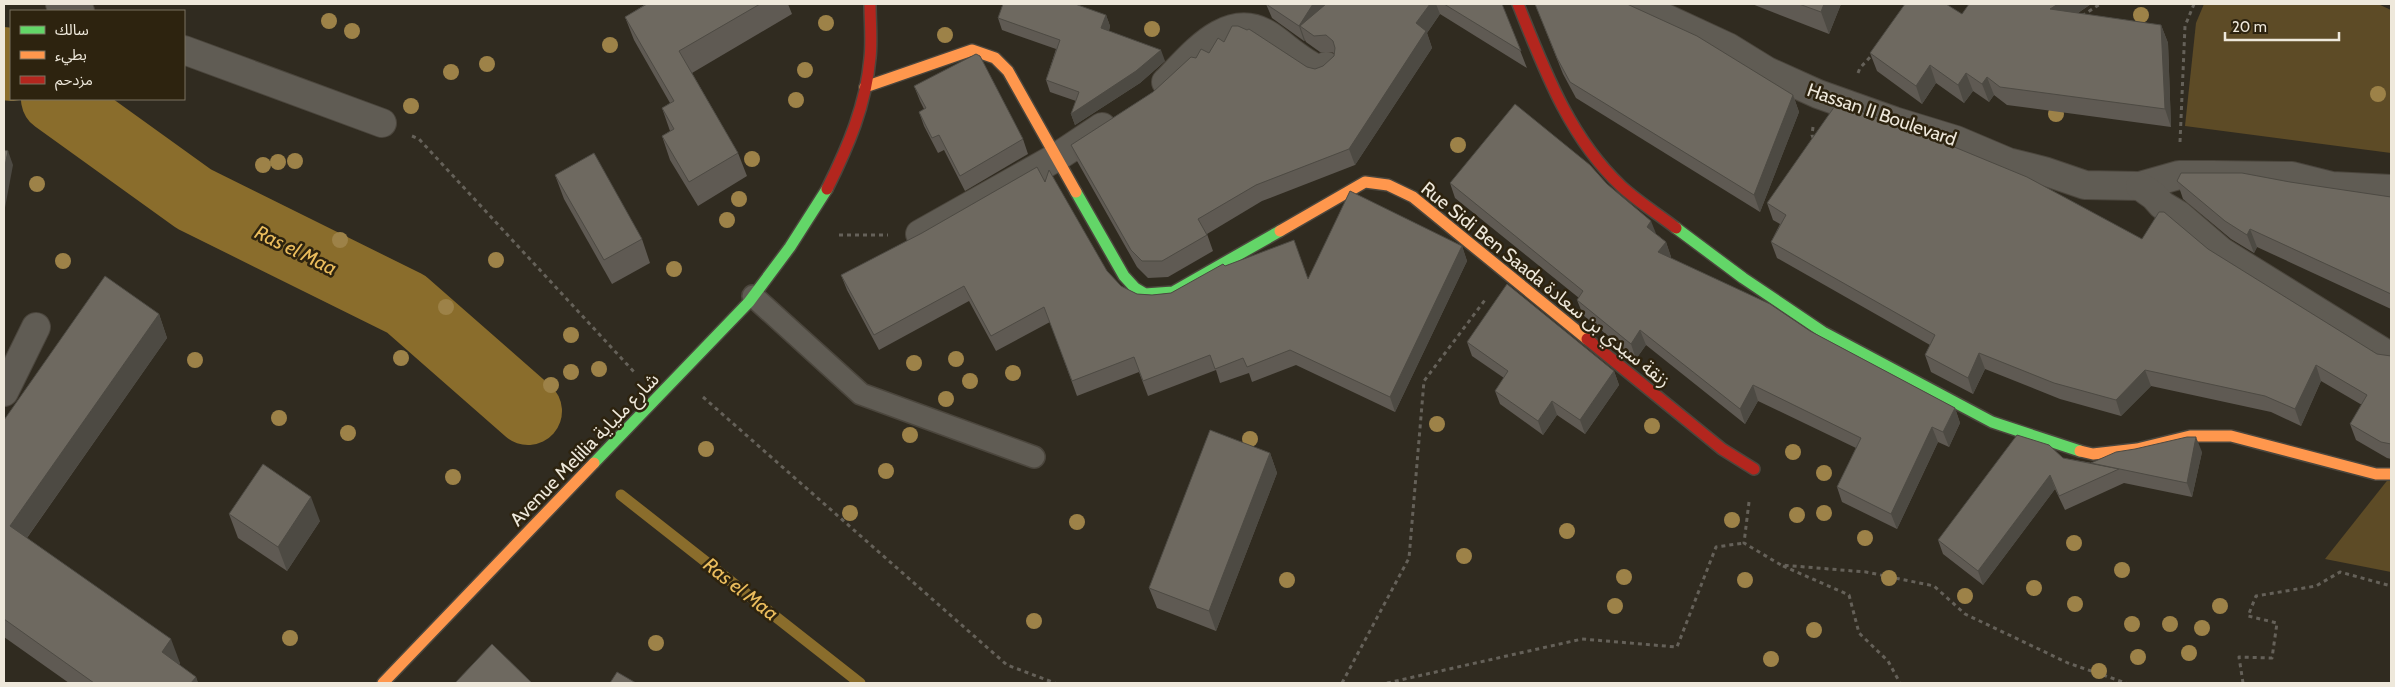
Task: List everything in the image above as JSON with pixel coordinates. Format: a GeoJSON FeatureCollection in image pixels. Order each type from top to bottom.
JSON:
{"type":"FeatureCollection","features":[{"type":"Feature","properties":{"kind":"street"},"geometry":{"type":"LineString","coordinates":[[60,4],[77,10]]}},
{"type":"Feature","properties":{"kind":"street","name":"Avenue Melilia شارع ملياية"},"geometry":{"type":"LineString","coordinates":[[383,683],[679,376],[753,296],[801,232],[833,180],[860,111],[870,60],[870,4]]}},
{"type":"Feature","properties":{"kind":"street"},"geometry":{"type":"LineString","coordinates":[[1518,4],[1550,81],[1580,138],[1621,186],[1743,278],[1824,332],[1919,384],[1992,422],[2093,454],[2137,448],[2190,436],[2231,436],[2376,474],[2391,474]]}},
{"type":"Feature","properties":{"kind":"street","name":"Hassan II Boulevard"},"geometry":{"type":"LineString","coordinates":[[1635,4],[1728,48],[1767,71],[1818,94],[1894,121],[1956,140],[2008,162],[2044,171],[2085,185],[2140,186],[2179,175],[2292,176],[2332,186],[2391,190]]}},
{"type":"Feature","properties":{"kind":"street"},"geometry":{"type":"LineString","coordinates":[[1146,97],[1162,86],[1223,31],[1243,26],[1268,34],[1318,69],[1321,70],[1326,66]]}},
{"type":"Feature","properties":{"kind":"street"},"geometry":{"type":"LineString","coordinates":[[185,50],[382,123]]}},
{"type":"Feature","properties":{"kind":"street","name":"Rue Sidi Ben Saada زنقة سيدي بن سعادة"},"geometry":{"type":"LineString","coordinates":[[865,87],[972,50],[996,58],[1008,71],[1124,276],[1136,290],[1152,297],[1173,292],[1366,182],[1388,185],[1413,197],[1722,449],[1754,469]]}},
{"type":"Feature","properties":{"kind":"street"},"geometry":{"type":"LineString","coordinates":[[920,234],[1057,157],[1122,114]]}},
{"type":"Feature","properties":{"kind":"street"},"geometry":{"type":"LineString","coordinates":[[2140,186],[2154,196],[2162,205],[2179,215],[2222,252],[2391,357]]}},
{"type":"Feature","properties":{"kind":"street"},"geometry":{"type":"LineString","coordinates":[[4,392],[36,327]]}},
{"type":"Feature","properties":{"kind":"lane"},"geometry":{"type":"LineString","coordinates":[[753,296],[860,394],[1034,457]]}},
{"type":"Feature","properties":{"kind":"path"},"geometry":{"type":"LineString","coordinates":[[2077,20],[2100,4]]}},
{"type":"Feature","properties":{"kind":"path"},"geometry":{"type":"LineString","coordinates":[[2179,175],[2186,26],[2194,4]]}},
{"type":"Feature","properties":{"kind":"path"},"geometry":{"type":"LineString","coordinates":[[1816,144],[1812,135],[1818,94]]}},
{"type":"Feature","properties":{"kind":"path"},"geometry":{"type":"LineString","coordinates":[[382,123],[419,139],[658,398]]}},
{"type":"Feature","properties":{"kind":"path"},"geometry":{"type":"LineString","coordinates":[[801,232],[864,236],[920,234]]}},
{"type":"Feature","properties":{"kind":"path"},"geometry":{"type":"LineString","coordinates":[[1342,683],[1409,558],[1424,381],[1506,271]]}},
{"type":"Feature","properties":{"kind":"path"},"geometry":{"type":"LineString","coordinates":[[679,376],[1007,665],[1054,683]]}},
{"type":"Feature","properties":{"kind":"path"},"geometry":{"type":"LineString","coordinates":[[1744,543],[1754,469]]}},
{"type":"Feature","properties":{"kind":"path"},"geometry":{"type":"LineString","coordinates":[[1387,683],[1582,639],[1677,646],[1716,547],[1744,543],[1781,565],[1849,595],[1859,634],[1888,661],[1900,683]]}},
{"type":"Feature","properties":{"kind":"path"},"geometry":{"type":"LineString","coordinates":[[1781,565],[1866,572],[1934,586],[1965,614],[2068,663],[2126,683]]}},
{"type":"Feature","properties":{"kind":"path"},"geometry":{"type":"LineString","coordinates":[[2243,683],[2239,657],[2272,658],[2277,623],[2248,616],[2256,596],[2316,586],[2340,572],[2391,586]]}},
{"type":"Feature","properties":{"kind":"shaded area"},"geometry":{"type":"Polygon","coordinates":[[[2204,4],[2378,4],[2391,10],[2391,153],[2185,126],[2196,23],[2204,4]]]}},
{"type":"Feature","properties":{"kind":"shaded area"},"geometry":{"type":"Polygon","coordinates":[[[2390,477],[2391,572],[2325,559],[2390,477]]]}},
{"type":"Feature","properties":{"kind":"building"},"geometry":{"type":"Polygon","coordinates":[[[647,4],[760,4],[679,51],[738,153],[689,182],[662,136],[674,129],[662,108],[674,101],[625,17],[647,4]]]}},
{"type":"Feature","properties":{"kind":"building"},"geometry":{"type":"Polygon","coordinates":[[[1003,4],[1075,4],[1106,15],[1101,28],[1161,50],[1136,71],[1071,114],[1079,92],[1046,80],[1060,40],[998,18],[1003,4]]]}},
{"type":"Feature","properties":{"kind":"building"},"geometry":{"type":"Polygon","coordinates":[[[1266,4],[1313,4],[1299,26],[1266,4]]]}},
{"type":"Feature","properties":{"kind":"building"},"geometry":{"type":"Polygon","coordinates":[[[1326,4],[1430,4],[1416,23],[1426,31],[1349,149],[1256,185],[1198,219],[1207,235],[1162,261],[1142,261],[1131,250],[1071,145],[1153,92],[1191,57],[1196,58],[1201,49],[1209,53],[1218,38],[1224,42],[1232,26],[1249,29],[1307,67],[1315,69],[1323,66],[1334,56],[1335,48],[1333,41],[1326,35],[1314,36],[1300,26],[1326,4]]]}},
{"type":"Feature","properties":{"kind":"building"},"geometry":{"type":"Polygon","coordinates":[[[1444,4],[1502,4],[1521,51],[1444,4]]]}},
{"type":"Feature","properties":{"kind":"building"},"geometry":{"type":"Polygon","coordinates":[[[1535,4],[1627,4],[1697,36],[1793,95],[1754,195],[1570,82],[1557,58],[1535,4]]]}},
{"type":"Feature","properties":{"kind":"building"},"geometry":{"type":"Polygon","coordinates":[[[1799,4],[1824,4],[1821,12],[1799,4]]]}},
{"type":"Feature","properties":{"kind":"building"},"geometry":{"type":"Polygon","coordinates":[[[1905,4],[1946,4],[1962,14],[1969,4],[2058,4],[2050,9],[2161,25],[2165,109],[2000,87],[1987,77],[1982,84],[1966,73],[1958,85],[1930,65],[1916,86],[1870,53],[1905,4]]]}},
{"type":"Feature","properties":{"kind":"building"},"geometry":{"type":"Polygon","coordinates":[[[976,54],[980,56],[1023,139],[960,176],[939,135],[932,138],[919,112],[926,108],[914,86],[976,54]]]}},
{"type":"Feature","properties":{"kind":"building"},"geometry":{"type":"Polygon","coordinates":[[[1837,103],[1901,125],[2027,177],[2142,239],[2159,212],[2164,212],[2208,249],[2377,354],[2391,356],[2391,444],[2381,442],[2350,424],[2367,395],[2316,365],[2295,409],[2265,396],[2145,370],[2116,400],[2054,383],[1979,353],[1968,378],[1925,355],[1935,335],[1771,242],[1786,215],[1767,203],[1837,103]]]}},
{"type":"Feature","properties":{"kind":"building"},"geometry":{"type":"Polygon","coordinates":[[[1515,104],[1590,165],[1607,184],[1651,221],[1647,227],[1666,242],[1658,252],[1770,304],[1810,331],[1955,408],[1943,432],[1932,427],[1891,514],[1837,487],[1861,438],[1753,385],[1740,409],[1640,330],[1631,344],[1577,300],[1583,291],[1450,183],[1515,104]]]}},
{"type":"Feature","properties":{"kind":"building"},"geometry":{"type":"Polygon","coordinates":[[[4,150],[8,151],[4,171],[4,150]]]}},
{"type":"Feature","properties":{"kind":"building"},"geometry":{"type":"Polygon","coordinates":[[[594,153],[642,239],[604,260],[555,175],[594,153]]]}},
{"type":"Feature","properties":{"kind":"building"},"geometry":{"type":"Polygon","coordinates":[[[1037,167],[1045,182],[1049,170],[1107,271],[1121,286],[1137,294],[1171,293],[1223,264],[1225,266],[1294,240],[1308,279],[1350,191],[1462,246],[1390,397],[1290,350],[1247,367],[1243,358],[1215,369],[1210,355],[1143,381],[1134,357],[1072,381],[1044,307],[991,336],[964,286],[874,335],[841,275],[922,233],[1037,167]]]}},
{"type":"Feature","properties":{"kind":"building"},"geometry":{"type":"Polygon","coordinates":[[[2181,173],[2242,173],[2391,197],[2391,294],[2250,229],[2247,235],[2225,221],[2177,181],[2181,173]]]}},
{"type":"Feature","properties":{"kind":"building"},"geometry":{"type":"Polygon","coordinates":[[[105,276],[159,314],[10,526],[171,639],[162,652],[196,677],[191,683],[94,683],[4,619],[4,420],[105,276]]]}},
{"type":"Feature","properties":{"kind":"building"},"geometry":{"type":"Polygon","coordinates":[[[1507,284],[1614,371],[1580,420],[1552,401],[1538,421],[1495,391],[1508,371],[1467,342],[1507,284]]]}},
{"type":"Feature","properties":{"kind":"building"},"geometry":{"type":"Polygon","coordinates":[[[1210,430],[1270,453],[1209,611],[1149,588],[1210,430]]]}},
{"type":"Feature","properties":{"kind":"building"},"geometry":{"type":"Polygon","coordinates":[[[2017,435],[2049,445],[2063,458],[2119,469],[2059,496],[2050,475],[1978,571],[1938,540],[2017,435]]]}},
{"type":"Feature","properties":{"kind":"building"},"geometry":{"type":"Polygon","coordinates":[[[2187,437],[2196,437],[2187,483],[2091,463],[2116,452],[2187,437]]]}},
{"type":"Feature","properties":{"kind":"building"},"geometry":{"type":"Polygon","coordinates":[[[263,464],[311,497],[278,547],[229,514],[263,464]]]}},
{"type":"Feature","properties":{"kind":"building"},"geometry":{"type":"Polygon","coordinates":[[[492,644],[532,683],[455,683],[492,644]]]}},
{"type":"Feature","properties":{"kind":"building"},"geometry":{"type":"Polygon","coordinates":[[[617,672],[636,683],[610,683],[617,672]]]}},
{"type":"Feature","properties":{"kind":"waterway","name":"Ras el Maa"},"geometry":{"type":"LineString","coordinates":[[4,61],[10,66]]}},
{"type":"Feature","properties":{"kind":"waterway","name":"Ras el Maa"},"geometry":{"type":"LineString","coordinates":[[56,100],[194,199],[406,304],[528,411]]}},
{"type":"Feature","properties":{"kind":"waterway","name":"Ras el Maa"},"geometry":{"type":"LineString","coordinates":[[621,495],[860,683]]}},
{"type":"Feature","properties":{"kind":"traffic: fast"},"geometry":{"type":"LineString","coordinates":[[594,463],[749,302],[790,247],[827,189]]}},
{"type":"Feature","properties":{"kind":"traffic: fast"},"geometry":{"type":"LineString","coordinates":[[1076,192],[1124,276],[1135,288],[1145,294],[1173,292],[1280,231]]}},
{"type":"Feature","properties":{"kind":"traffic: fast"},"geometry":{"type":"LineString","coordinates":[[1676,228],[1743,278],[1823,332],[1992,422],[2080,451]]}},
{"type":"Feature","properties":{"kind":"traffic: slow"},"geometry":{"type":"LineString","coordinates":[[865,87],[972,50],[995,58],[1008,71],[1076,192]]}},
{"type":"Feature","properties":{"kind":"traffic: slow"},"geometry":{"type":"LineString","coordinates":[[1280,231],[1365,182],[1388,185],[1413,197],[1587,339]]}},
{"type":"Feature","properties":{"kind":"traffic: slow"},"geometry":{"type":"LineString","coordinates":[[2080,451],[2093,454],[2137,449],[2190,436],[2231,436],[2376,474],[2391,474]]}},
{"type":"Feature","properties":{"kind":"traffic: slow"},"geometry":{"type":"LineString","coordinates":[[383,683],[594,463]]}},
{"type":"Feature","properties":{"kind":"traffic: jam"},"geometry":{"type":"LineString","coordinates":[[827,189],[849,141],[865,92],[871,51],[870,4]]}},
{"type":"Feature","properties":{"kind":"traffic: jam"},"geometry":{"type":"LineString","coordinates":[[1518,4],[1548,77],[1572,124],[1587,146],[1621,186],[1676,228]]}},
{"type":"Feature","properties":{"kind":"traffic: jam"},"geometry":{"type":"LineString","coordinates":[[1587,339],[1722,449],[1754,469]]}}]}
